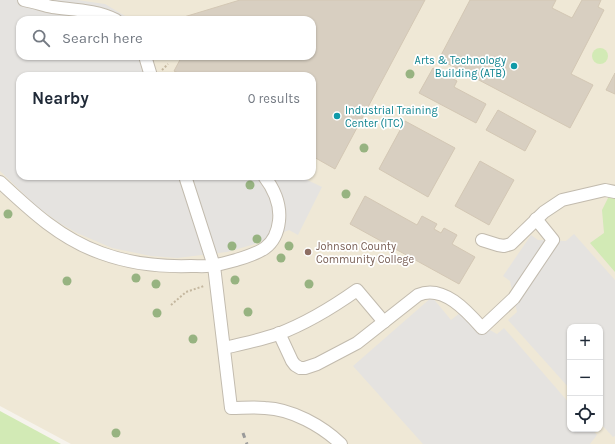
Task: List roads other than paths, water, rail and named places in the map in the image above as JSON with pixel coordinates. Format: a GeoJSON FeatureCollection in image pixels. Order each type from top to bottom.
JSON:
{"type":"FeatureCollection","features":[{"type":"Feature","properties":{"kind":"street"},"geometry":{"type":"LineString","coordinates":[[24,0],[52,7],[92,11],[108,16]]}},
{"type":"Feature","properties":{"kind":"street"},"geometry":{"type":"LineString","coordinates":[[146,60],[150,72]]}},
{"type":"Feature","properties":{"kind":"street"},"geometry":{"type":"LineString","coordinates":[[189,180],[214,266],[231,408],[267,408],[285,412],[305,419],[320,427],[341,444]]}},
{"type":"Feature","properties":{"kind":"street"},"geometry":{"type":"LineString","coordinates":[[0,182],[28,209],[49,226],[68,238],[100,253],[155,266],[214,266],[263,251],[272,242],[278,229],[280,215],[277,199],[272,187],[267,180]]}},
{"type":"Feature","properties":{"kind":"street"},"geometry":{"type":"LineString","coordinates":[[482,240],[504,246],[511,244],[552,205],[562,200],[605,190],[615,192]]}},
{"type":"Feature","properties":{"kind":"street"},"geometry":{"type":"LineString","coordinates":[[280,333],[292,361],[300,368],[305,368],[317,364],[357,343],[418,295],[426,291],[440,293],[463,307],[482,328],[514,298],[553,240],[536,219]]}},
{"type":"Feature","properties":{"kind":"street"},"geometry":{"type":"LineString","coordinates":[[224,348],[280,333],[310,320],[339,303],[357,290],[384,322]]}},
{"type":"Feature","properties":{"kind":"railway"},"geometry":{"type":"LineString","coordinates":[[243,433],[247,444]]}},
{"type":"Feature","properties":{"kind":"place","name":"Arts & Technology Building (ATB)"},"geometry":{"type":"Point","coordinates":[514,66]}},
{"type":"Feature","properties":{"kind":"place","name":"Industrial Training Center (ITC)"},"geometry":{"type":"Point","coordinates":[337,116]}},
{"type":"Feature","properties":{"kind":"place","name":"Johnson County Community College"},"geometry":{"type":"Point","coordinates":[308,252]}}]}
